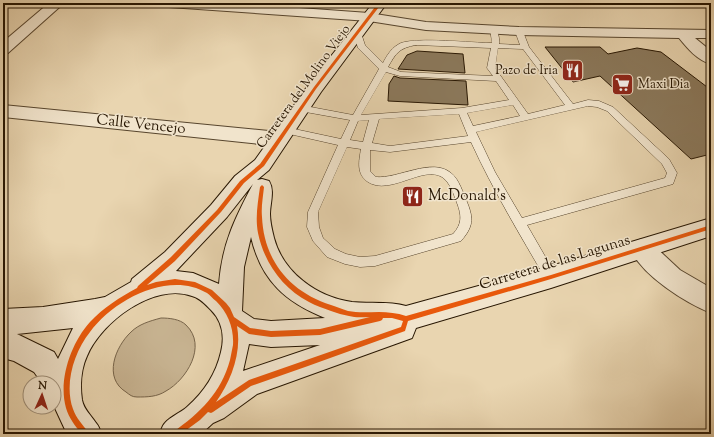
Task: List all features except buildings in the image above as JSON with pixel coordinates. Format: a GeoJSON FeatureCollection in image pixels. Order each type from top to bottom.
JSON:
{"type":"FeatureCollection","features":[{"type":"Feature","properties":{"kind":"street"},"geometry":{"type":"LineString","coordinates":[[3,50],[57,3]]}},
{"type":"Feature","properties":{"kind":"street"},"geometry":{"type":"LineString","coordinates":[[169,3],[286,7],[369,17],[426,26],[493,30],[711,34]]}},
{"type":"Feature","properties":{"kind":"street","name":"Carretera del Molino Viejo"},"geometry":{"type":"LineString","coordinates":[[262,176],[282,134],[380,3]]}},
{"type":"Feature","properties":{"kind":"street"},"geometry":{"type":"LineString","coordinates":[[683,33],[692,44],[711,59]]}},
{"type":"Feature","properties":{"kind":"street","name":"Calle Vencejo"},"geometry":{"type":"LineString","coordinates":[[3,112],[282,134]]}},
{"type":"Feature","properties":{"kind":"street"},"geometry":{"type":"LineString","coordinates":[[73,420],[69,369],[77,346],[92,325],[110,307],[137,290],[173,259],[219,211],[242,182],[262,176]]}},
{"type":"Feature","properties":{"kind":"street"},"geometry":{"type":"LineString","coordinates":[[184,428],[216,398],[231,370],[236,343],[231,315],[232,267],[242,227],[262,176]]}},
{"type":"Feature","properties":{"kind":"street"},"geometry":{"type":"LineString","coordinates":[[262,176],[259,217],[265,250],[275,270],[291,288],[312,302],[350,314],[400,317]]}},
{"type":"Feature","properties":{"kind":"street","name":"Carretera de las Lagunas"},"geometry":{"type":"LineString","coordinates":[[400,317],[551,278],[711,227]]}},
{"type":"Feature","properties":{"kind":"street"},"geometry":{"type":"LineString","coordinates":[[642,250],[672,278],[711,301]]}},
{"type":"Feature","properties":{"kind":"street"},"geometry":{"type":"LineString","coordinates":[[137,290],[160,283],[181,282],[201,287],[217,297],[231,315],[249,331],[271,334],[320,332],[400,317]]}},
{"type":"Feature","properties":{"kind":"street"},"geometry":{"type":"LineString","coordinates":[[3,322],[77,316],[110,307]]}},
{"type":"Feature","properties":{"kind":"street"},"geometry":{"type":"LineString","coordinates":[[184,428],[249,383],[403,329],[400,317]]}},
{"type":"Feature","properties":{"kind":"street"},"geometry":{"type":"LineString","coordinates":[[3,345],[18,348],[44,362],[73,420]]}},
{"type":"Feature","properties":{"kind":"lane"},"geometry":{"type":"LineString","coordinates":[[493,30],[496,40],[491,68],[526,118]]}},
{"type":"Feature","properties":{"kind":"lane"},"geometry":{"type":"LineString","coordinates":[[519,31],[525,47],[571,107]]}},
{"type":"Feature","properties":{"kind":"lane"},"geometry":{"type":"LineString","coordinates":[[357,32],[361,46],[383,68],[400,74],[499,79]]}},
{"type":"Feature","properties":{"kind":"lane"},"geometry":{"type":"LineString","coordinates":[[375,116],[363,162],[366,175],[371,179],[383,181],[431,171],[447,175],[465,209],[467,220],[464,230],[457,238],[375,261],[360,262],[345,259],[331,253],[319,241],[313,227],[313,212],[355,118],[393,52],[403,45],[409,44],[525,47]]}},
{"type":"Feature","properties":{"kind":"lane"},"geometry":{"type":"LineString","coordinates":[[300,108],[355,118],[462,111],[516,102]]}},
{"type":"Feature","properties":{"kind":"lane"},"geometry":{"type":"LineString","coordinates":[[282,134],[390,149],[473,134],[526,118],[594,103],[610,109],[666,162],[672,173],[672,177],[669,181],[519,223]]}},
{"type":"Feature","properties":{"kind":"lane"},"geometry":{"type":"LineString","coordinates":[[462,111],[490,173],[551,278]]}},
{"type":"Feature","properties":{"kind":"shaded area"},"geometry":{"type":"Polygon","coordinates":[[[161,318],[181,321],[192,333],[195,343],[195,352],[192,362],[181,379],[166,391],[152,396],[132,396],[119,386],[115,379],[113,371],[116,354],[125,338],[134,329],[145,323],[161,318]]]}},
{"type":"Feature","properties":{"kind":"cycle path"},"geometry":{"type":"LineString","coordinates":[[140,288],[173,259],[219,211],[242,182],[262,165],[315,88],[380,3]]}},
{"type":"Feature","properties":{"kind":"cycle path"},"geometry":{"type":"LineString","coordinates":[[262,187],[259,217],[265,247],[270,260],[288,283],[299,293],[311,300],[345,313],[392,316],[406,319]]}},
{"type":"Feature","properties":{"kind":"cycle path"},"geometry":{"type":"LineString","coordinates":[[406,319],[551,277],[711,227]]}},
{"type":"Feature","properties":{"kind":"cycle path"},"geometry":{"type":"LineString","coordinates":[[86,434],[71,413],[67,400],[68,374],[75,351],[82,337],[105,311],[121,300],[156,284],[175,282],[193,284],[210,291],[224,305],[230,315],[233,321],[236,339],[235,351],[231,365],[221,389],[197,418],[175,434]]}},
{"type":"Feature","properties":{"kind":"cycle path"},"geometry":{"type":"LineString","coordinates":[[232,319],[249,331],[271,334],[320,332],[380,318]]}},
{"type":"Feature","properties":{"kind":"cycle path"},"geometry":{"type":"LineString","coordinates":[[211,410],[249,383],[403,329],[406,319]]}},
{"type":"Feature","properties":{"kind":"place","name":"Pazo de Iria"},"geometry":{"type":"Point","coordinates":[573,71]}},
{"type":"Feature","properties":{"kind":"place","name":"Maxi Dia"},"geometry":{"type":"Point","coordinates":[622,85]}},
{"type":"Feature","properties":{"kind":"place","name":"McDonald's"},"geometry":{"type":"Point","coordinates":[413,196]}}]}
